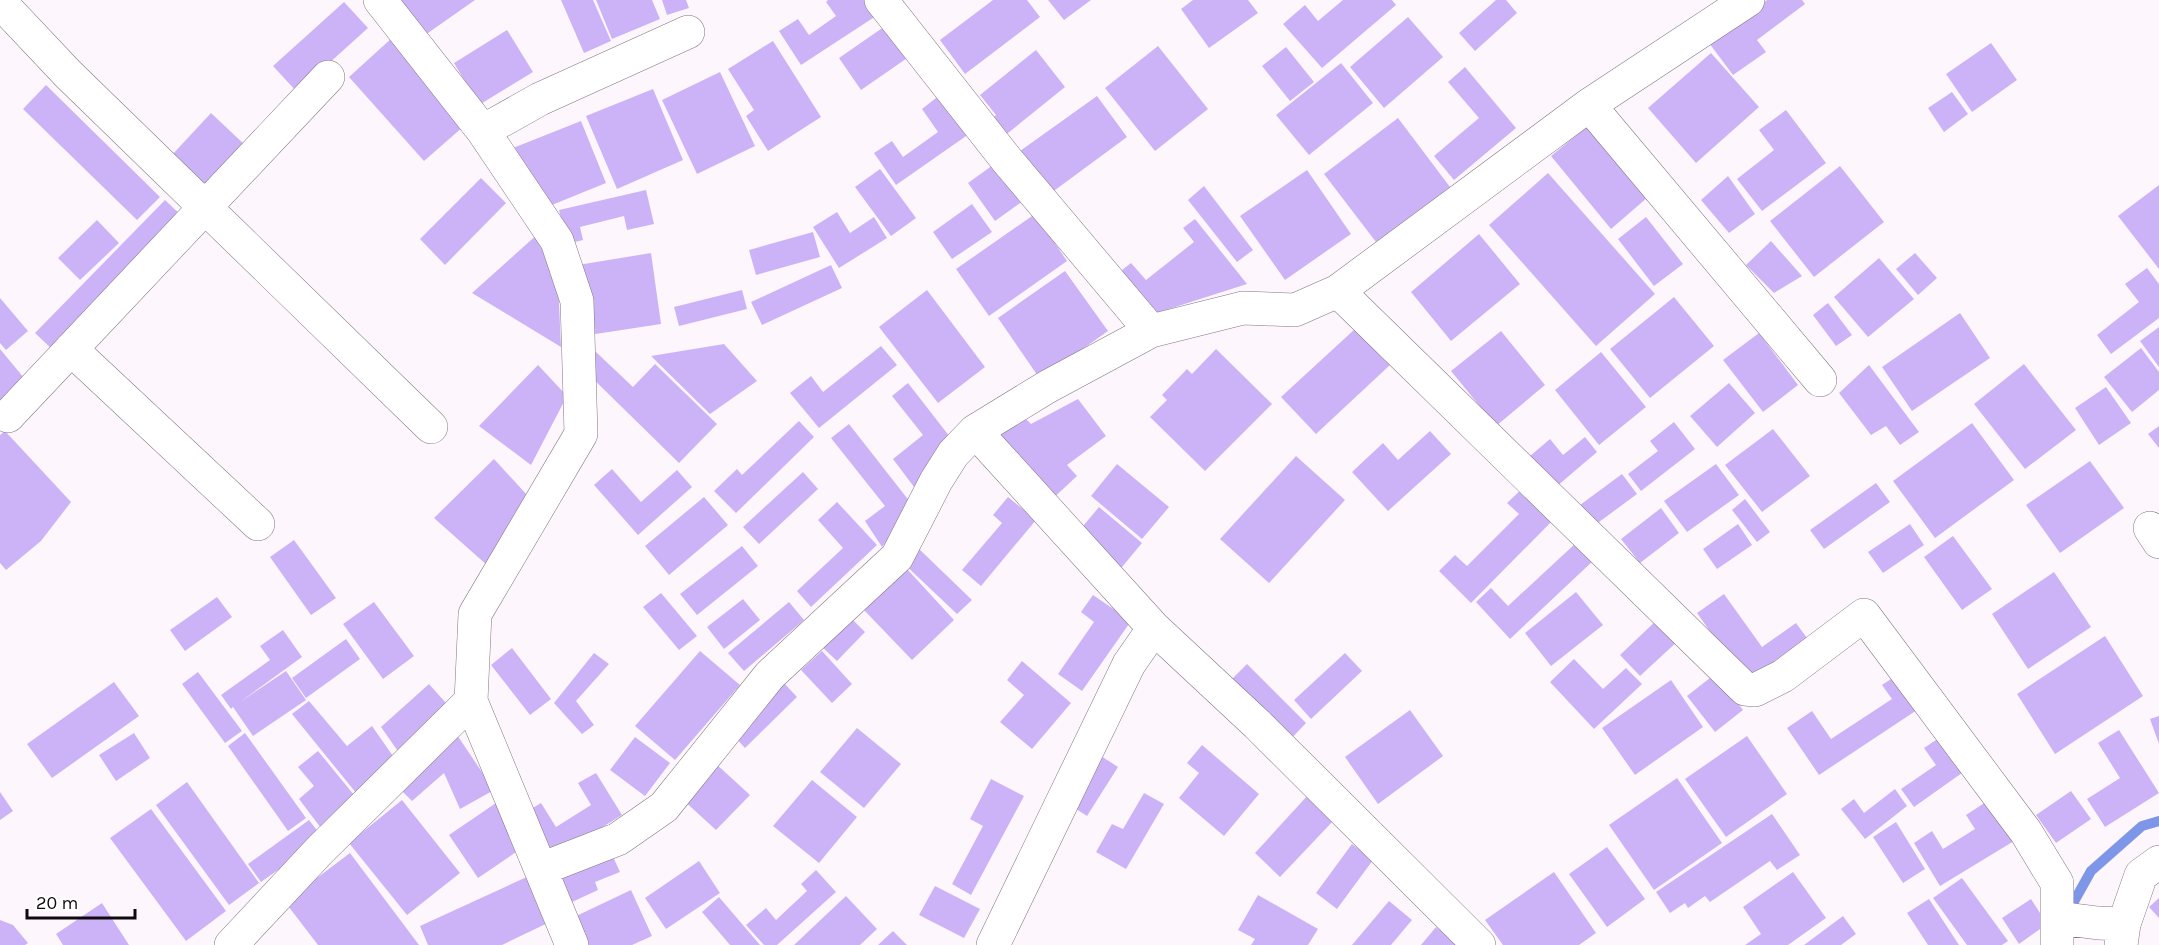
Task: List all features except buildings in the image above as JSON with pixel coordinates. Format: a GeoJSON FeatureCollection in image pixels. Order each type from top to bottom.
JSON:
{"type":"FeatureCollection","features":[{"type":"Feature","properties":{"kind":"street"},"geometry":{"type":"LineString","coordinates":[[380,0],[483,131],[556,241],[577,301],[581,434],[475,614],[471,701],[572,945]]}},
{"type":"Feature","properties":{"kind":"street"},"geometry":{"type":"LineString","coordinates":[[881,0],[1006,159],[1151,331]]}},
{"type":"Feature","properties":{"kind":"street"},"geometry":{"type":"LineString","coordinates":[[541,869],[618,839],[663,807],[770,675],[897,557],[936,481],[953,454],[975,431],[1047,387],[1151,331],[1243,308],[1295,310],[1338,291],[1589,105],[1748,0]]}},
{"type":"Feature","properties":{"kind":"street"},"geometry":{"type":"LineString","coordinates":[[0,2],[68,74],[431,427]]}},
{"type":"Feature","properties":{"kind":"street"},"geometry":{"type":"LineString","coordinates":[[483,131],[540,99],[688,32]]}},
{"type":"Feature","properties":{"kind":"street"},"geometry":{"type":"LineString","coordinates":[[8,416],[328,77]]}},
{"type":"Feature","properties":{"kind":"street"},"geometry":{"type":"LineString","coordinates":[[1589,105],[1820,380]]}},
{"type":"Feature","properties":{"kind":"street"},"geometry":{"type":"LineString","coordinates":[[1338,291],[1745,689],[1755,690],[1783,676],[1864,615],[2026,832],[2057,883],[2058,931],[2114,931],[2141,875],[2159,862]]}},
{"type":"Feature","properties":{"kind":"street"},"geometry":{"type":"LineString","coordinates":[[71,349],[258,524]]}},
{"type":"Feature","properties":{"kind":"street"},"geometry":{"type":"LineString","coordinates":[[975,431],[1154,628],[1257,724],[1479,945]]}},
{"type":"Feature","properties":{"kind":"street"},"geometry":{"type":"LineString","coordinates":[[993,945],[1129,664],[1154,628]]}},
{"type":"Feature","properties":{"kind":"street"},"geometry":{"type":"LineString","coordinates":[[231,945],[320,850],[471,701]]}},
{"type":"Feature","properties":{"kind":"waterway"},"geometry":{"type":"LineString","coordinates":[[2067,914],[2091,871],[2142,826],[2159,821]]}}]}
